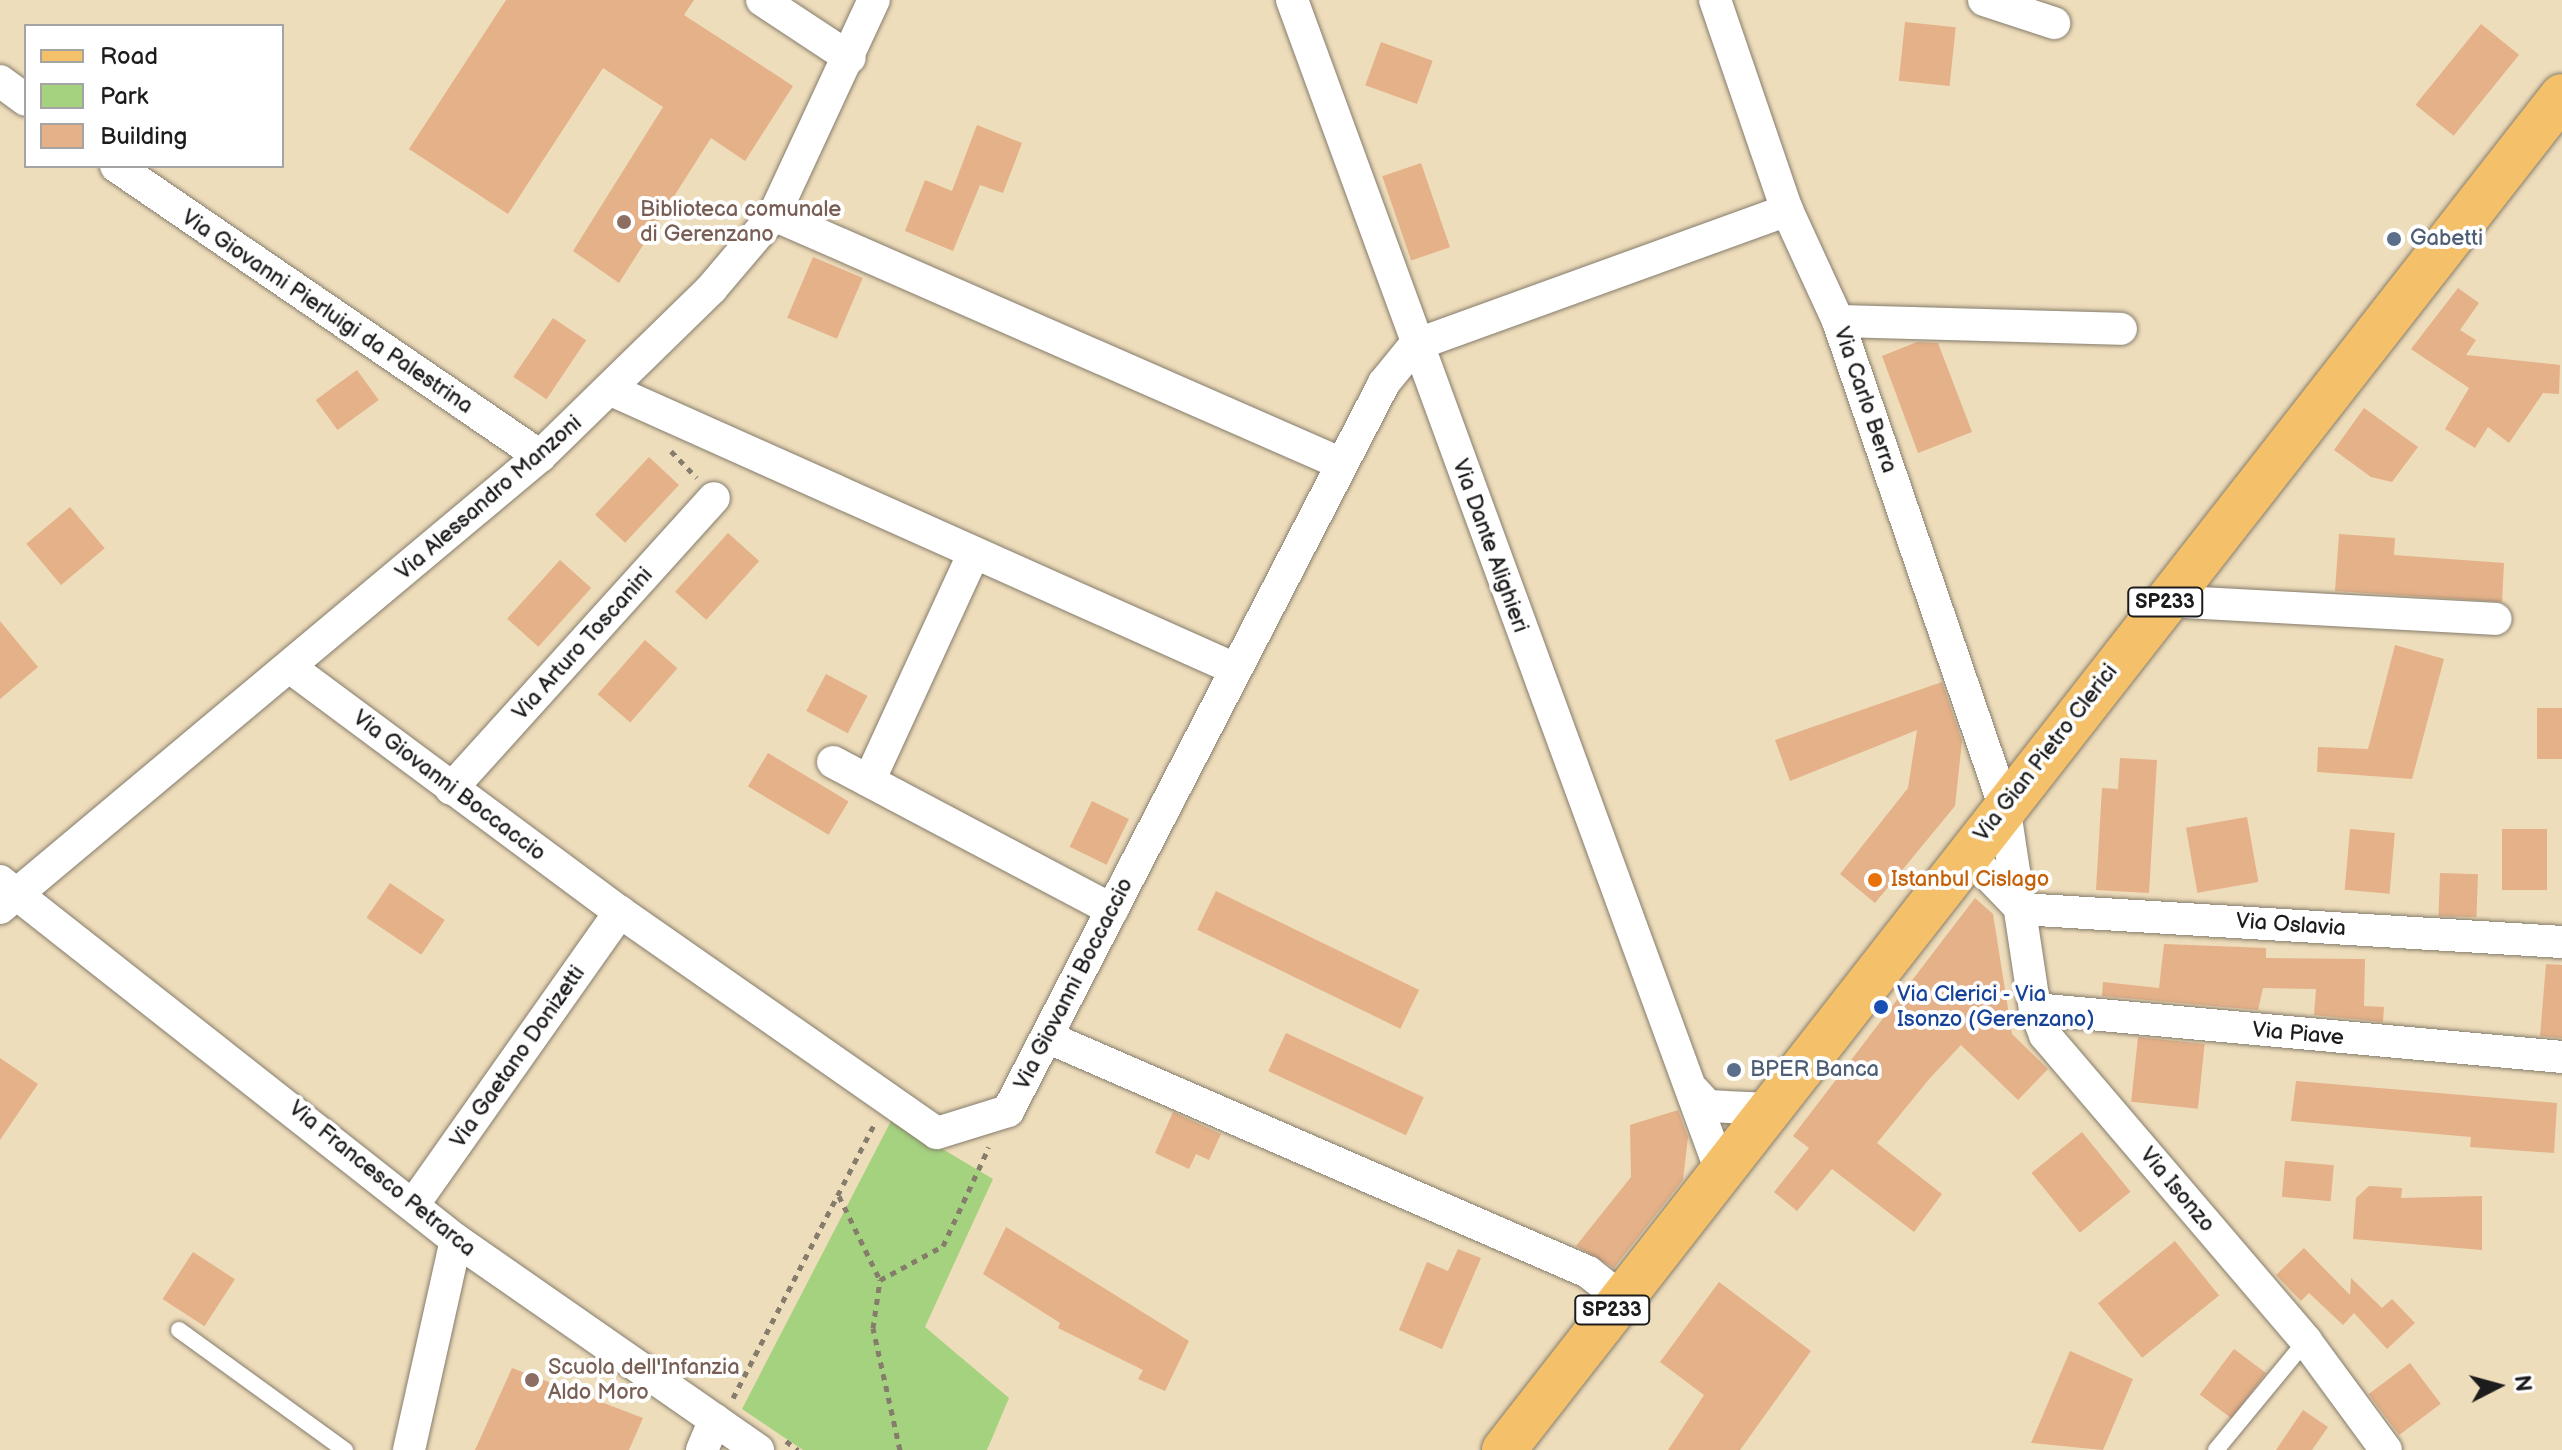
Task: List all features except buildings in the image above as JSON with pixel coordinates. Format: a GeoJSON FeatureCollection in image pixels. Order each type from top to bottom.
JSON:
{"type":"FeatureCollection","features":[{"type":"Feature","properties":{"kind":"main road","name":"Via Gian Pietro Clerici"},"geometry":{"type":"LineString","coordinates":[[1507,1449],[1720,1169],[2562,96]]}},
{"type":"Feature","properties":{"kind":"street"},"geometry":{"type":"LineString","coordinates":[[762,0],[850,58]]}},
{"type":"Feature","properties":{"kind":"street","name":"Via Alessandro Manzoni"},"geometry":{"type":"LineString","coordinates":[[5,895],[291,668],[540,456],[611,390],[774,215],[850,58],[874,0]]}},
{"type":"Feature","properties":{"kind":"street","name":"Via Dante Alighieri"},"geometry":{"type":"LineString","coordinates":[[1292,0],[1415,345],[1720,1169]]}},
{"type":"Feature","properties":{"kind":"street","name":"Via Carlo Berra"},"geometry":{"type":"LineString","coordinates":[[1715,0],[1787,210],[1838,321],[2004,805]]}},
{"type":"Feature","properties":{"kind":"street"},"geometry":{"type":"LineString","coordinates":[[1984,0],[2054,23]]}},
{"type":"Feature","properties":{"kind":"street"},"geometry":{"type":"LineString","coordinates":[[0,81],[24,99]]}},
{"type":"Feature","properties":{"kind":"street","name":"Via Giovanni Pierluigi da Palestrina"},"geometry":{"type":"LineString","coordinates":[[119,168],[540,456]]}},
{"type":"Feature","properties":{"kind":"street"},"geometry":{"type":"LineString","coordinates":[[1415,345],[1787,210]]}},
{"type":"Feature","properties":{"kind":"street"},"geometry":{"type":"LineString","coordinates":[[774,215],[1342,464]]}},
{"type":"Feature","properties":{"kind":"street"},"geometry":{"type":"LineString","coordinates":[[1838,321],[2121,329]]}},
{"type":"Feature","properties":{"kind":"street","name":"Via Giovanni Boccaccio"},"geometry":{"type":"LineString","coordinates":[[291,668],[620,912],[937,1133],[1008,1111],[1384,383],[1415,345]]}},
{"type":"Feature","properties":{"kind":"street"},"geometry":{"type":"LineString","coordinates":[[611,390],[973,555],[1235,669]]}},
{"type":"Feature","properties":{"kind":"street","name":"Via Arturo Toscanini"},"geometry":{"type":"LineString","coordinates":[[451,789],[714,498]]}},
{"type":"Feature","properties":{"kind":"street"},"geometry":{"type":"LineString","coordinates":[[869,781],[973,555]]}},
{"type":"Feature","properties":{"kind":"street"},"geometry":{"type":"LineString","coordinates":[[2165,601],[2496,619]]}},
{"type":"Feature","properties":{"kind":"street"},"geometry":{"type":"LineString","coordinates":[[833,762],[1112,910]]}},
{"type":"Feature","properties":{"kind":"street","name":"Via Isonzo"},"geometry":{"type":"LineString","coordinates":[[2004,805],[2035,1009],[2045,1035],[2306,1341],[2386,1450]]}},
{"type":"Feature","properties":{"kind":"street"},"geometry":{"type":"LineString","coordinates":[[1967,853],[2021,909]]}},
{"type":"Feature","properties":{"kind":"street","name":"Via Francesco Petrarca"},"geometry":{"type":"LineString","coordinates":[[5,895],[416,1201],[456,1240],[758,1450]]}},
{"type":"Feature","properties":{"kind":"street","name":"Via Oslavia"},"geometry":{"type":"LineString","coordinates":[[2021,909],[2562,942]]}},
{"type":"Feature","properties":{"kind":"street","name":"Via Gaetano Donizetti"},"geometry":{"type":"LineString","coordinates":[[416,1201],[620,912]]}},
{"type":"Feature","properties":{"kind":"street","name":"Via Piave"},"geometry":{"type":"LineString","coordinates":[[2035,1009],[2562,1057]]}},
{"type":"Feature","properties":{"kind":"street"},"geometry":{"type":"LineString","coordinates":[[1047,1037],[1588,1272],[1621,1298]]}},
{"type":"Feature","properties":{"kind":"street"},"geometry":{"type":"LineString","coordinates":[[1693,1090],[1708,1106],[1769,1109]]}},
{"type":"Feature","properties":{"kind":"street"},"geometry":{"type":"LineString","coordinates":[[409,1450],[456,1240]]}},
{"type":"Feature","properties":{"kind":"street"},"geometry":{"type":"LineString","coordinates":[[702,1450],[715,1420]]}},
{"type":"Feature","properties":{"kind":"lane"},"geometry":{"type":"LineString","coordinates":[[179,1330],[345,1450]]}},
{"type":"Feature","properties":{"kind":"lane"},"geometry":{"type":"LineString","coordinates":[[2216,1450],[2306,1341]]}},
{"type":"Feature","properties":{"kind":"path"},"geometry":{"type":"LineString","coordinates":[[715,1420],[745,1384],[885,1097]]}},
{"type":"Feature","properties":{"kind":"path"},"geometry":{"type":"LineString","coordinates":[[880,1280],[943,1246],[1008,1111]]}},
{"type":"Feature","properties":{"kind":"path"},"geometry":{"type":"LineString","coordinates":[[839,1196],[880,1280],[873,1328],[900,1450]]}},
{"type":"Feature","properties":{"kind":"green space"},"geometry":{"type":"Polygon","coordinates":[[[892,1119],[993,1179],[925,1327],[1009,1398],[987,1450],[803,1450],[742,1409],[892,1119]]]}},
{"type":"Feature","properties":{"kind":"place","name":"Biblioteca comunale di Gerenzano"},"geometry":{"type":"Point","coordinates":[624,222]}},
{"type":"Feature","properties":{"kind":"place","name":"Gabetti"},"geometry":{"type":"Point","coordinates":[2394,239]}},
{"type":"Feature","properties":{"kind":"place","name":"Istanbul Cislago"},"geometry":{"type":"Point","coordinates":[1875,880]}},
{"type":"Feature","properties":{"kind":"place","name":"Via Clerici - Via Isonzo (Gerenzano)"},"geometry":{"type":"Point","coordinates":[1881,1007]}},
{"type":"Feature","properties":{"kind":"place","name":"BPER Banca"},"geometry":{"type":"Point","coordinates":[1734,1070]}},
{"type":"Feature","properties":{"kind":"place","name":"Scuola dell'Infanzia Aldo Moro"},"geometry":{"type":"Point","coordinates":[532,1380]}}]}
